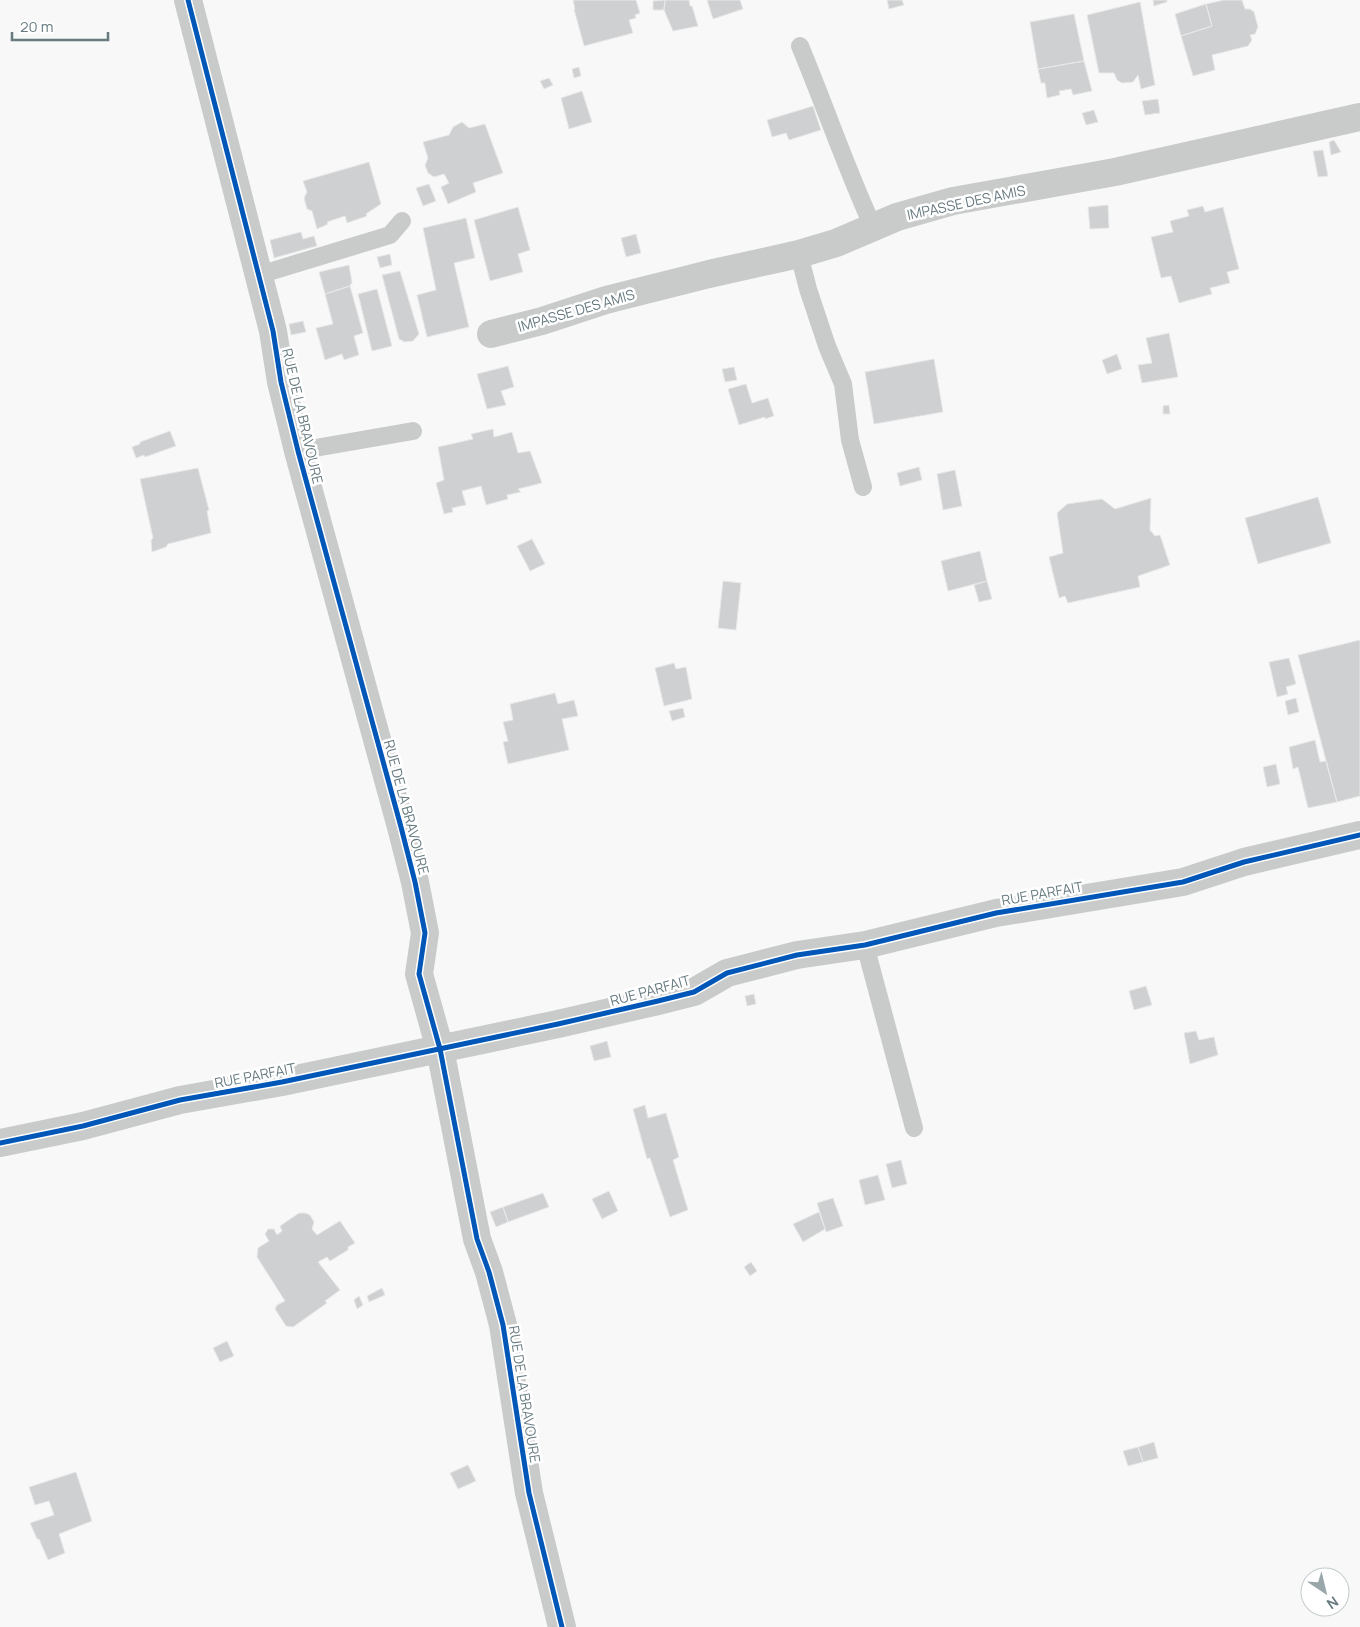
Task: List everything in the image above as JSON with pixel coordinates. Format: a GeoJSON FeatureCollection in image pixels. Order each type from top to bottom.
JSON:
{"type":"FeatureCollection","features":[{"type":"Feature","properties":{"kind":"street","name":"RUE DE LA BRAVOURE"},"geometry":{"type":"LineString","coordinates":[[188,0],[273,331],[281,382],[298,451],[402,827],[415,882],[425,933],[419,974],[440,1049],[477,1239],[489,1272],[503,1325],[529,1493],[562,1627]]}},
{"type":"Feature","properties":{"kind":"street","name":"IMPASSE DES AMIS"},"geometry":{"type":"LineString","coordinates":[[491,334],[542,321],[606,300],[799,254],[836,243],[897,217],[953,201],[1114,172],[1360,117]]}},
{"type":"Feature","properties":{"kind":"street","name":"RUE PARFAIT"},"geometry":{"type":"LineString","coordinates":[[0,1143],[83,1126],[180,1100],[282,1082],[658,1001],[694,992],[727,973],[797,955],[865,945],[996,913],[1183,882],[1244,862],[1360,835]]}},
{"type":"Feature","properties":{"kind":"lane"},"geometry":{"type":"LineString","coordinates":[[800,46],[825,104],[853,184],[873,227]]}},
{"type":"Feature","properties":{"kind":"lane"},"geometry":{"type":"LineString","coordinates":[[258,275],[390,235],[402,221]]}},
{"type":"Feature","properties":{"kind":"lane"},"geometry":{"type":"LineString","coordinates":[[799,254],[826,346],[843,384],[850,440],[863,487]]}},
{"type":"Feature","properties":{"kind":"lane"},"geometry":{"type":"LineString","coordinates":[[298,451],[413,431]]}},
{"type":"Feature","properties":{"kind":"lane"},"geometry":{"type":"LineString","coordinates":[[865,945],[914,1128]]}},
{"type":"Feature","properties":{"kind":"building"},"geometry":{"type":"Polygon","coordinates":[[[573,0],[636,0],[640,13],[635,15],[636,18],[629,20],[633,33],[584,46],[573,0]]]}},
{"type":"Feature","properties":{"kind":"building"},"geometry":{"type":"Polygon","coordinates":[[[665,0],[689,0],[698,26],[673,31],[664,10],[665,0]]]}},
{"type":"Feature","properties":{"kind":"building"},"geometry":{"type":"Polygon","coordinates":[[[665,0],[664,10],[653,10],[653,1],[665,0]]]}},
{"type":"Feature","properties":{"kind":"building"},"geometry":{"type":"Polygon","coordinates":[[[707,0],[740,0],[743,9],[713,19],[707,0]]]}},
{"type":"Feature","properties":{"kind":"building"},"geometry":{"type":"Polygon","coordinates":[[[887,0],[902,0],[904,5],[889,9],[887,0]]]}},
{"type":"Feature","properties":{"kind":"building"},"geometry":{"type":"Polygon","coordinates":[[[1153,0],[1167,0],[1167,2],[1154,6],[1153,0]]]}},
{"type":"Feature","properties":{"kind":"building"},"geometry":{"type":"Polygon","coordinates":[[[1224,0],[1242,0],[1245,9],[1250,9],[1254,12],[1258,27],[1255,34],[1250,35],[1252,40],[1248,46],[1212,55],[1215,70],[1193,76],[1181,36],[1212,26],[1206,4],[1224,0]]]}},
{"type":"Feature","properties":{"kind":"building"},"geometry":{"type":"Polygon","coordinates":[[[1140,2],[1155,85],[1141,89],[1138,75],[1133,82],[1122,83],[1117,80],[1114,73],[1099,73],[1087,15],[1140,2]]]}},
{"type":"Feature","properties":{"kind":"building"},"geometry":{"type":"Polygon","coordinates":[[[1206,4],[1212,26],[1181,36],[1175,14],[1206,4]]]}},
{"type":"Feature","properties":{"kind":"building"},"geometry":{"type":"Polygon","coordinates":[[[1074,14],[1084,61],[1038,69],[1030,22],[1074,14]]]}},
{"type":"Feature","properties":{"kind":"building"},"geometry":{"type":"Polygon","coordinates":[[[1084,61],[1092,91],[1073,95],[1071,89],[1059,91],[1060,95],[1047,98],[1045,83],[1041,83],[1038,69],[1084,61]]]}},
{"type":"Feature","properties":{"kind":"building"},"geometry":{"type":"Polygon","coordinates":[[[579,67],[581,76],[574,78],[572,69],[579,67]]]}},
{"type":"Feature","properties":{"kind":"building"},"geometry":{"type":"Polygon","coordinates":[[[549,78],[553,85],[544,89],[540,81],[549,78]]]}},
{"type":"Feature","properties":{"kind":"building"},"geometry":{"type":"Polygon","coordinates":[[[582,91],[592,122],[569,129],[561,98],[582,91]]]}},
{"type":"Feature","properties":{"kind":"building"},"geometry":{"type":"Polygon","coordinates":[[[1158,99],[1160,113],[1145,115],[1142,101],[1158,99]]]}},
{"type":"Feature","properties":{"kind":"building"},"geometry":{"type":"Polygon","coordinates":[[[813,106],[821,130],[789,140],[786,133],[772,137],[767,120],[813,106]]]}},
{"type":"Feature","properties":{"kind":"building"},"geometry":{"type":"Polygon","coordinates":[[[1094,110],[1098,122],[1086,125],[1082,113],[1094,110]]]}},
{"type":"Feature","properties":{"kind":"building"},"geometry":{"type":"Polygon","coordinates":[[[462,122],[469,128],[485,124],[503,173],[473,183],[476,192],[448,204],[441,187],[449,183],[444,174],[434,177],[428,173],[425,165],[428,158],[423,142],[449,135],[453,127],[462,122]]]}},
{"type":"Feature","properties":{"kind":"building"},"geometry":{"type":"Polygon","coordinates":[[[1334,140],[1341,152],[1331,155],[1329,142],[1334,140]]]}},
{"type":"Feature","properties":{"kind":"building"},"geometry":{"type":"Polygon","coordinates":[[[1323,150],[1328,176],[1318,177],[1313,151],[1323,150]]]}},
{"type":"Feature","properties":{"kind":"building"},"geometry":{"type":"Polygon","coordinates":[[[369,162],[381,204],[366,214],[367,216],[347,223],[345,216],[327,222],[328,224],[317,229],[312,211],[307,209],[304,198],[307,192],[303,181],[369,162]]]}},
{"type":"Feature","properties":{"kind":"building"},"geometry":{"type":"Polygon","coordinates":[[[429,184],[436,201],[423,206],[416,188],[429,184]]]}},
{"type":"Feature","properties":{"kind":"building"},"geometry":{"type":"Polygon","coordinates":[[[1108,205],[1109,228],[1090,229],[1088,207],[1108,205]]]}},
{"type":"Feature","properties":{"kind":"building"},"geometry":{"type":"Polygon","coordinates":[[[1203,206],[1205,212],[1223,207],[1239,269],[1227,272],[1230,283],[1210,288],[1212,294],[1179,303],[1171,276],[1161,278],[1151,237],[1173,232],[1170,221],[1189,216],[1187,210],[1203,206]]]}},
{"type":"Feature","properties":{"kind":"building"},"geometry":{"type":"Polygon","coordinates":[[[518,207],[530,250],[518,254],[523,272],[490,281],[474,220],[518,207]]]}},
{"type":"Feature","properties":{"kind":"building"},"geometry":{"type":"Polygon","coordinates":[[[466,218],[475,258],[454,263],[469,327],[427,337],[417,295],[436,290],[423,228],[466,218]]]}},
{"type":"Feature","properties":{"kind":"building"},"geometry":{"type":"Polygon","coordinates":[[[301,232],[303,239],[314,236],[317,246],[274,258],[270,240],[301,232]]]}},
{"type":"Feature","properties":{"kind":"building"},"geometry":{"type":"Polygon","coordinates":[[[636,234],[641,253],[626,257],[621,238],[636,234]]]}},
{"type":"Feature","properties":{"kind":"building"},"geometry":{"type":"Polygon","coordinates":[[[390,254],[392,265],[380,268],[377,257],[390,254]]]}},
{"type":"Feature","properties":{"kind":"building"},"geometry":{"type":"Polygon","coordinates":[[[349,265],[352,282],[350,286],[325,294],[319,272],[349,265]]]}},
{"type":"Feature","properties":{"kind":"building"},"geometry":{"type":"Polygon","coordinates":[[[400,271],[419,334],[413,341],[405,342],[399,339],[382,275],[400,271]]]}},
{"type":"Feature","properties":{"kind":"building"},"geometry":{"type":"Polygon","coordinates":[[[350,286],[363,333],[354,336],[359,355],[344,360],[342,354],[325,360],[316,328],[333,324],[325,294],[350,286]]]}},
{"type":"Feature","properties":{"kind":"building"},"geometry":{"type":"Polygon","coordinates":[[[377,289],[392,346],[372,351],[358,294],[377,289]]]}},
{"type":"Feature","properties":{"kind":"building"},"geometry":{"type":"Polygon","coordinates":[[[303,321],[306,332],[291,335],[289,324],[303,321]]]}},
{"type":"Feature","properties":{"kind":"building"},"geometry":{"type":"Polygon","coordinates":[[[1169,333],[1178,377],[1142,383],[1138,365],[1152,363],[1146,338],[1169,333]]]}},
{"type":"Feature","properties":{"kind":"building"},"geometry":{"type":"Polygon","coordinates":[[[1117,354],[1122,369],[1107,374],[1102,360],[1117,354]]]}},
{"type":"Feature","properties":{"kind":"building"},"geometry":{"type":"Polygon","coordinates":[[[934,359],[943,412],[874,424],[865,372],[934,359]]]}},
{"type":"Feature","properties":{"kind":"building"},"geometry":{"type":"Polygon","coordinates":[[[508,366],[514,387],[501,391],[506,405],[487,409],[477,374],[508,366]]]}},
{"type":"Feature","properties":{"kind":"building"},"geometry":{"type":"Polygon","coordinates":[[[734,367],[737,380],[725,382],[722,369],[734,367]]]}},
{"type":"Feature","properties":{"kind":"building"},"geometry":{"type":"Polygon","coordinates":[[[746,384],[752,403],[768,398],[774,416],[739,425],[728,389],[746,384]]]}},
{"type":"Feature","properties":{"kind":"building"},"geometry":{"type":"Polygon","coordinates":[[[1169,405],[1170,414],[1163,414],[1163,406],[1169,405]]]}},
{"type":"Feature","properties":{"kind":"building"},"geometry":{"type":"Polygon","coordinates":[[[493,429],[494,437],[512,432],[518,453],[530,451],[542,483],[518,489],[521,492],[507,495],[508,499],[486,505],[481,486],[462,491],[466,505],[452,508],[453,512],[444,514],[436,483],[444,480],[438,447],[473,439],[471,434],[493,429]]]}},
{"type":"Feature","properties":{"kind":"building"},"geometry":{"type":"Polygon","coordinates":[[[170,431],[176,446],[145,457],[144,455],[136,458],[132,447],[140,444],[140,442],[170,431]]]}},
{"type":"Feature","properties":{"kind":"building"},"geometry":{"type":"Polygon","coordinates":[[[919,467],[922,480],[900,486],[897,473],[919,467]]]}},
{"type":"Feature","properties":{"kind":"building"},"geometry":{"type":"Polygon","coordinates":[[[198,468],[209,510],[207,511],[211,533],[168,544],[166,547],[152,552],[151,540],[153,538],[140,479],[198,468]]]}},
{"type":"Feature","properties":{"kind":"building"},"geometry":{"type":"Polygon","coordinates":[[[955,470],[962,506],[943,510],[937,474],[955,470]]]}},
{"type":"Feature","properties":{"kind":"building"},"geometry":{"type":"Polygon","coordinates":[[[1318,497],[1331,543],[1258,564],[1245,518],[1318,497]]]}},
{"type":"Feature","properties":{"kind":"building"},"geometry":{"type":"Polygon","coordinates":[[[1151,498],[1150,530],[1155,536],[1160,535],[1170,565],[1138,576],[1140,587],[1068,603],[1065,596],[1059,598],[1049,557],[1063,553],[1057,513],[1067,504],[1102,499],[1115,509],[1151,498]]]}},
{"type":"Feature","properties":{"kind":"building"},"geometry":{"type":"Polygon","coordinates":[[[532,539],[545,564],[530,571],[517,546],[532,539]]]}},
{"type":"Feature","properties":{"kind":"building"},"geometry":{"type":"Polygon","coordinates":[[[980,551],[987,581],[948,591],[941,561],[980,551]]]}},
{"type":"Feature","properties":{"kind":"building"},"geometry":{"type":"Polygon","coordinates":[[[723,581],[741,583],[736,630],[718,628],[723,581]]]}},
{"type":"Feature","properties":{"kind":"building"},"geometry":{"type":"Polygon","coordinates":[[[987,581],[992,599],[979,602],[974,585],[987,581]]]}},
{"type":"Feature","properties":{"kind":"building"},"geometry":{"type":"Polygon","coordinates":[[[1360,640],[1360,796],[1337,802],[1298,655],[1360,640]]]}},
{"type":"Feature","properties":{"kind":"building"},"geometry":{"type":"Polygon","coordinates":[[[1289,658],[1296,684],[1286,687],[1288,694],[1277,697],[1269,662],[1289,658]]]}},
{"type":"Feature","properties":{"kind":"building"},"geometry":{"type":"Polygon","coordinates":[[[674,663],[676,669],[686,667],[692,699],[664,706],[655,668],[674,663]]]}},
{"type":"Feature","properties":{"kind":"building"},"geometry":{"type":"Polygon","coordinates":[[[555,693],[558,704],[574,700],[578,716],[562,719],[569,750],[508,764],[503,742],[508,741],[503,722],[513,720],[510,704],[555,693]]]}},
{"type":"Feature","properties":{"kind":"building"},"geometry":{"type":"Polygon","coordinates":[[[1296,698],[1299,712],[1288,715],[1285,701],[1296,698]]]}},
{"type":"Feature","properties":{"kind":"building"},"geometry":{"type":"Polygon","coordinates":[[[683,708],[685,717],[672,721],[669,711],[683,708]]]}},
{"type":"Feature","properties":{"kind":"building"},"geometry":{"type":"Polygon","coordinates":[[[1315,740],[1320,762],[1326,761],[1337,802],[1308,808],[1298,767],[1293,769],[1289,747],[1315,740]]]}},
{"type":"Feature","properties":{"kind":"building"},"geometry":{"type":"Polygon","coordinates":[[[1276,764],[1280,784],[1267,787],[1263,767],[1276,764]]]}},
{"type":"Feature","properties":{"kind":"building"},"geometry":{"type":"Polygon","coordinates":[[[1146,986],[1152,1005],[1134,1010],[1129,991],[1146,986]]]}},
{"type":"Feature","properties":{"kind":"building"},"geometry":{"type":"Polygon","coordinates":[[[754,994],[756,1004],[747,1006],[745,996],[754,994]]]}},
{"type":"Feature","properties":{"kind":"building"},"geometry":{"type":"Polygon","coordinates":[[[1196,1031],[1199,1040],[1214,1037],[1218,1055],[1190,1064],[1184,1033],[1196,1031]]]}},
{"type":"Feature","properties":{"kind":"building"},"geometry":{"type":"Polygon","coordinates":[[[607,1041],[611,1057],[594,1061],[590,1046],[607,1041]]]}},
{"type":"Feature","properties":{"kind":"building"},"geometry":{"type":"Polygon","coordinates":[[[645,1105],[648,1118],[666,1113],[679,1157],[673,1160],[688,1210],[670,1217],[650,1158],[647,1159],[633,1109],[645,1105]]]}},
{"type":"Feature","properties":{"kind":"building"},"geometry":{"type":"Polygon","coordinates":[[[901,1160],[907,1184],[892,1188],[886,1164],[901,1160]]]}},
{"type":"Feature","properties":{"kind":"building"},"geometry":{"type":"Polygon","coordinates":[[[878,1175],[885,1200],[865,1205],[859,1180],[878,1175]]]}},
{"type":"Feature","properties":{"kind":"building"},"geometry":{"type":"Polygon","coordinates":[[[609,1191],[618,1211],[602,1219],[592,1199],[609,1191]]]}},
{"type":"Feature","properties":{"kind":"building"},"geometry":{"type":"Polygon","coordinates":[[[543,1193],[549,1207],[508,1222],[503,1207],[543,1193]]]}},
{"type":"Feature","properties":{"kind":"building"},"geometry":{"type":"Polygon","coordinates":[[[833,1198],[843,1226],[826,1232],[817,1203],[833,1198]]]}},
{"type":"Feature","properties":{"kind":"building"},"geometry":{"type":"Polygon","coordinates":[[[503,1207],[508,1222],[496,1227],[490,1212],[503,1207]]]}},
{"type":"Feature","properties":{"kind":"building"},"geometry":{"type":"Polygon","coordinates":[[[819,1212],[825,1229],[803,1242],[793,1224],[819,1212]]]}},
{"type":"Feature","properties":{"kind":"building"},"geometry":{"type":"Polygon","coordinates":[[[299,1213],[310,1215],[314,1222],[312,1229],[317,1235],[340,1221],[355,1243],[348,1247],[348,1250],[330,1261],[327,1257],[318,1262],[340,1290],[325,1301],[327,1303],[293,1327],[286,1326],[275,1309],[277,1305],[285,1301],[257,1257],[258,1248],[269,1241],[265,1234],[268,1229],[274,1229],[277,1235],[282,1231],[280,1226],[299,1213]]]}},
{"type":"Feature","properties":{"kind":"building"},"geometry":{"type":"Polygon","coordinates":[[[751,1262],[757,1271],[750,1276],[744,1267],[751,1262]]]}},
{"type":"Feature","properties":{"kind":"building"},"geometry":{"type":"Polygon","coordinates":[[[382,1288],[385,1295],[369,1302],[367,1296],[382,1288]]]}},
{"type":"Feature","properties":{"kind":"building"},"geometry":{"type":"Polygon","coordinates":[[[359,1296],[363,1305],[357,1309],[354,1300],[359,1296]]]}},
{"type":"Feature","properties":{"kind":"building"},"geometry":{"type":"Polygon","coordinates":[[[227,1341],[234,1356],[220,1362],[213,1348],[227,1341]]]}},
{"type":"Feature","properties":{"kind":"building"},"geometry":{"type":"Polygon","coordinates":[[[1154,1442],[1158,1458],[1143,1462],[1138,1447],[1154,1442]]]}},
{"type":"Feature","properties":{"kind":"building"},"geometry":{"type":"Polygon","coordinates":[[[1138,1447],[1143,1462],[1128,1466],[1123,1451],[1138,1447]]]}},
{"type":"Feature","properties":{"kind":"building"},"geometry":{"type":"Polygon","coordinates":[[[468,1465],[476,1481],[458,1489],[450,1473],[468,1465]]]}},
{"type":"Feature","properties":{"kind":"building"},"geometry":{"type":"Polygon","coordinates":[[[76,1472],[92,1521],[59,1534],[65,1553],[48,1560],[30,1523],[54,1515],[49,1501],[35,1505],[29,1487],[76,1472]]]}},
{"type":"Feature","properties":{"kind":"cycle path"},"geometry":{"type":"LineString","coordinates":[[188,0],[273,331],[281,382],[298,451],[415,882],[425,933],[419,974],[440,1049],[477,1239],[489,1272],[503,1325],[529,1493],[562,1627]]}},
{"type":"Feature","properties":{"kind":"cycle path"},"geometry":{"type":"LineString","coordinates":[[0,1143],[83,1126],[180,1100],[282,1082],[658,1001],[694,992],[727,973],[797,955],[865,945],[996,913],[1183,882],[1244,862],[1360,835]]}}]}
